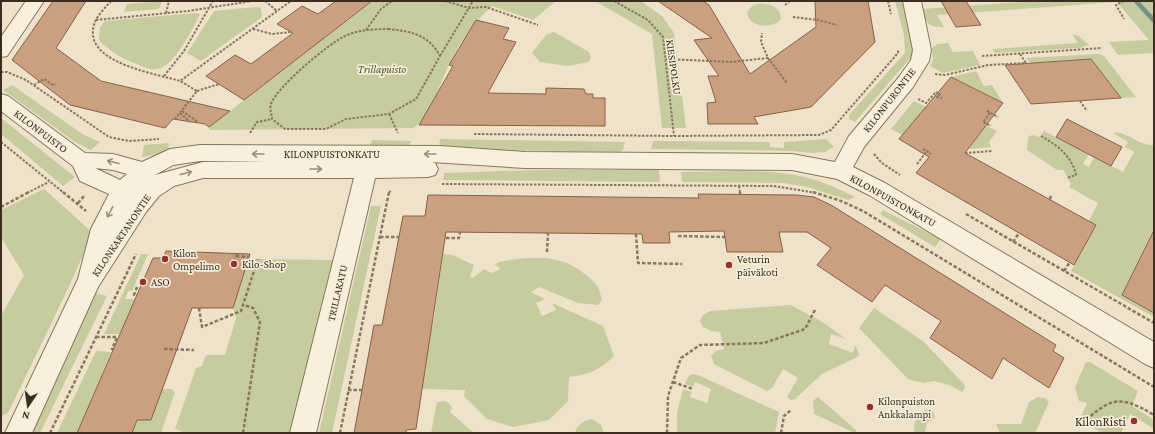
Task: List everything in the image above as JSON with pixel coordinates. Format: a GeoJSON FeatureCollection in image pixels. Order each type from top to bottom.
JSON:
{"type":"FeatureCollection","features":[{"type":"Feature","properties":{"kind":"street"},"geometry":{"type":"LineString","coordinates":[[1,52],[35,1]]}},
{"type":"Feature","properties":{"kind":"street","name":"KILONPURONTIE"},"geometry":{"type":"LineString","coordinates":[[841,171],[856,142],[906,82],[920,61],[922,50],[912,1]]}},
{"type":"Feature","properties":{"kind":"street","name":"KILONPUISTO"},"geometry":{"type":"LineString","coordinates":[[1,102],[81,161],[87,175],[123,191]]}},
{"type":"Feature","properties":{"kind":"street"},"geometry":{"type":"LineString","coordinates":[[81,161],[101,159],[147,181]]}},
{"type":"Feature","properties":{"kind":"street","name":"KILONPUISTONKATU"},"geometry":{"type":"LineString","coordinates":[[147,181],[168,179],[203,170],[439,169],[525,160],[792,162],[841,171],[877,189],[1154,356]]}},
{"type":"Feature","properties":{"kind":"street","name":"TRILLAKATU"},"geometry":{"type":"LineString","coordinates":[[303,433],[366,170]]}},
{"type":"Feature","properties":{"kind":"street","name":"KILONKARTANONTIE"},"geometry":{"type":"LineString","coordinates":[[90,280],[102,229],[107,218],[123,191],[147,181]]}},
{"type":"Feature","properties":{"kind":"street","name":"KILONKARTANONTIE"},"geometry":{"type":"LineString","coordinates":[[18,433],[90,280],[138,206],[147,181]]}},
{"type":"Feature","properties":{"kind":"path"},"geometry":{"type":"LineString","coordinates":[[111,1],[96,20],[93,30],[93,39],[105,53],[135,70],[164,76],[197,91]]}},
{"type":"Feature","properties":{"kind":"path"},"geometry":{"type":"LineString","coordinates":[[166,13],[169,1]]}},
{"type":"Feature","properties":{"kind":"path"},"geometry":{"type":"LineString","coordinates":[[164,76],[184,51],[212,1]]}},
{"type":"Feature","properties":{"kind":"path"},"geometry":{"type":"LineString","coordinates":[[96,20],[166,13],[252,1]]}},
{"type":"Feature","properties":{"kind":"path"},"geometry":{"type":"LineString","coordinates":[[265,1],[277,11]]}},
{"type":"Feature","properties":{"kind":"path"},"geometry":{"type":"LineString","coordinates":[[180,82],[291,1]]}},
{"type":"Feature","properties":{"kind":"path"},"geometry":{"type":"LineString","coordinates":[[366,30],[381,9],[392,1]]}},
{"type":"Feature","properties":{"kind":"path"},"geometry":{"type":"LineString","coordinates":[[445,1],[469,8],[486,7],[510,14],[538,26]]}},
{"type":"Feature","properties":{"kind":"path"},"geometry":{"type":"LineString","coordinates":[[440,56],[435,45],[423,38],[399,30],[366,30],[341,38],[277,92],[270,104],[272,119],[285,129],[326,128],[346,120],[390,114],[416,99],[440,56],[474,1]]}},
{"type":"Feature","properties":{"kind":"path","name":"KIESIPOLKU"},"geometry":{"type":"LineString","coordinates":[[614,1],[658,28],[663,37],[674,136]]}},
{"type":"Feature","properties":{"kind":"path"},"geometry":{"type":"LineString","coordinates":[[785,5],[790,1]]}},
{"type":"Feature","properties":{"kind":"path"},"geometry":{"type":"LineString","coordinates":[[888,1],[891,16]]}},
{"type":"Feature","properties":{"kind":"path"},"geometry":{"type":"LineString","coordinates":[[1124,1],[1116,5],[1124,19]]}},
{"type":"Feature","properties":{"kind":"path"},"geometry":{"type":"LineString","coordinates":[[793,17],[818,20],[837,25]]}},
{"type":"Feature","properties":{"kind":"path"},"geometry":{"type":"LineString","coordinates":[[253,29],[264,34],[275,35],[290,32]]}},
{"type":"Feature","properties":{"kind":"path"},"geometry":{"type":"LineString","coordinates":[[762,33],[761,42],[768,58],[786,83]]}},
{"type":"Feature","properties":{"kind":"path"},"geometry":{"type":"LineString","coordinates":[[468,134],[674,136],[819,135],[831,130],[898,53],[898,46]]}},
{"type":"Feature","properties":{"kind":"path"},"geometry":{"type":"LineString","coordinates":[[982,56],[1102,48]]}},
{"type":"Feature","properties":{"kind":"path"},"geometry":{"type":"LineString","coordinates":[[932,73],[945,76],[988,65],[1026,63],[1020,54]]}},
{"type":"Feature","properties":{"kind":"path"},"geometry":{"type":"LineString","coordinates":[[666,59],[731,62],[768,58]]}},
{"type":"Feature","properties":{"kind":"path"},"geometry":{"type":"LineString","coordinates":[[1,72],[7,72],[34,85],[109,137],[129,141],[160,139]]}},
{"type":"Feature","properties":{"kind":"path"},"geometry":{"type":"LineString","coordinates":[[34,85],[44,78],[52,85],[55,84]]}},
{"type":"Feature","properties":{"kind":"path"},"geometry":{"type":"LineString","coordinates":[[175,119],[197,91],[205,87],[219,84]]}},
{"type":"Feature","properties":{"kind":"path"},"geometry":{"type":"LineString","coordinates":[[914,97],[926,103],[936,92],[940,94],[937,97],[942,98]]}},
{"type":"Feature","properties":{"kind":"path"},"geometry":{"type":"LineString","coordinates":[[1080,101],[1086,111]]}},
{"type":"Feature","properties":{"kind":"path"},"geometry":{"type":"LineString","coordinates":[[181,112],[190,122]]}},
{"type":"Feature","properties":{"kind":"path"},"geometry":{"type":"LineString","coordinates":[[181,112],[198,122]]}},
{"type":"Feature","properties":{"kind":"path"},"geometry":{"type":"LineString","coordinates":[[991,126],[983,122],[989,112],[998,117]]}},
{"type":"Feature","properties":{"kind":"path"},"geometry":{"type":"LineString","coordinates":[[390,114],[398,133],[390,134]]}},
{"type":"Feature","properties":{"kind":"path"},"geometry":{"type":"LineString","coordinates":[[249,134],[253,125],[257,122],[272,119]]}},
{"type":"Feature","properties":{"kind":"path"},"geometry":{"type":"LineString","coordinates":[[831,130],[872,151],[882,163],[905,178]]}},
{"type":"Feature","properties":{"kind":"path"},"geometry":{"type":"LineString","coordinates":[[244,134],[255,134]]}},
{"type":"Feature","properties":{"kind":"path"},"geometry":{"type":"LineString","coordinates":[[1041,136],[1059,147],[1068,158],[1076,171],[1076,175],[1067,178]]}},
{"type":"Feature","properties":{"kind":"path"},"geometry":{"type":"LineString","coordinates":[[1,142],[92,216],[107,218]]}},
{"type":"Feature","properties":{"kind":"path"},"geometry":{"type":"LineString","coordinates":[[923,149],[931,154]]}},
{"type":"Feature","properties":{"kind":"path"},"geometry":{"type":"LineString","coordinates":[[917,164],[927,151]]}},
{"type":"Feature","properties":{"kind":"path"},"geometry":{"type":"LineString","coordinates":[[965,153],[992,151]]}},
{"type":"Feature","properties":{"kind":"path"},"geometry":{"type":"LineString","coordinates":[[340,433],[388,194],[394,186],[366,170]]}},
{"type":"Feature","properties":{"kind":"path"},"geometry":{"type":"LineString","coordinates":[[1,207],[49,182]]}},
{"type":"Feature","properties":{"kind":"path"},"geometry":{"type":"LineString","coordinates":[[438,184],[774,186],[808,190],[838,198],[863,211],[1154,387]]}},
{"type":"Feature","properties":{"kind":"path"},"geometry":{"type":"LineString","coordinates":[[739,186],[740,194]]}},
{"type":"Feature","properties":{"kind":"path"},"geometry":{"type":"LineString","coordinates":[[962,211],[1154,323]]}},
{"type":"Feature","properties":{"kind":"path"},"geometry":{"type":"LineString","coordinates":[[446,238],[459,238],[460,232]]}},
{"type":"Feature","properties":{"kind":"path"},"geometry":{"type":"LineString","coordinates":[[547,252],[548,233]]}},
{"type":"Feature","properties":{"kind":"path"},"geometry":{"type":"LineString","coordinates":[[1014,242],[1019,233]]}},
{"type":"Feature","properties":{"kind":"path"},"geometry":{"type":"LineString","coordinates":[[636,234],[638,263],[682,264]]}},
{"type":"Feature","properties":{"kind":"path"},"geometry":{"type":"LineString","coordinates":[[678,236],[725,236]]}},
{"type":"Feature","properties":{"kind":"path"},"geometry":{"type":"LineString","coordinates":[[380,237],[399,237]]}},
{"type":"Feature","properties":{"kind":"path"},"geometry":{"type":"LineString","coordinates":[[50,433],[139,247]]}},
{"type":"Feature","properties":{"kind":"path"},"geometry":{"type":"LineString","coordinates":[[234,262],[237,255],[249,257]]}},
{"type":"Feature","properties":{"kind":"path"},"geometry":{"type":"LineString","coordinates":[[199,308],[202,327],[238,313],[244,305],[258,259]]}},
{"type":"Feature","properties":{"kind":"path"},"geometry":{"type":"LineString","coordinates":[[1064,271],[1070,262]]}},
{"type":"Feature","properties":{"kind":"path"},"geometry":{"type":"LineString","coordinates":[[137,287],[134,295],[137,294]]}},
{"type":"Feature","properties":{"kind":"path"},"geometry":{"type":"LineString","coordinates":[[243,433],[260,322],[255,309],[248,305],[244,305]]}},
{"type":"Feature","properties":{"kind":"path"},"geometry":{"type":"LineString","coordinates":[[667,433],[668,396],[681,358],[700,344],[764,343],[805,329],[815,310]]}},
{"type":"Feature","properties":{"kind":"path"},"geometry":{"type":"LineString","coordinates":[[96,337],[117,337],[112,349],[114,349]]}},
{"type":"Feature","properties":{"kind":"path"},"geometry":{"type":"LineString","coordinates":[[164,349],[194,350]]}},
{"type":"Feature","properties":{"kind":"path"},"geometry":{"type":"LineString","coordinates":[[673,382],[693,389]]}},
{"type":"Feature","properties":{"kind":"path"},"geometry":{"type":"LineString","coordinates":[[348,390],[362,390]]}},
{"type":"Feature","properties":{"kind":"path"},"geometry":{"type":"LineString","coordinates":[[1078,427],[1108,401],[1128,401],[1154,415]]}},
{"type":"Feature","properties":{"kind":"path"},"geometry":{"type":"LineString","coordinates":[[781,433],[784,416],[790,410]]}},
{"type":"Feature","properties":{"kind":"green space"},"geometry":{"type":"Polygon","coordinates":[[[162,1],[159,9],[124,12],[127,4],[162,1]]]}},
{"type":"Feature","properties":{"kind":"green space","name":"Trillapuisto"},"geometry":{"type":"Polygon","coordinates":[[[373,1],[556,1],[533,20],[492,6],[473,26],[462,41],[425,117],[413,128],[210,130],[209,127],[373,1]]]}},
{"type":"Feature","properties":{"kind":"green space"},"geometry":{"type":"Polygon","coordinates":[[[595,1],[641,1],[662,16],[674,33],[686,128],[662,128],[652,34],[595,1]]]}},
{"type":"Feature","properties":{"kind":"green space"},"geometry":{"type":"Polygon","coordinates":[[[895,1],[905,1],[915,38],[913,55],[855,122],[849,119],[849,115],[905,53],[904,35],[895,1]]]}},
{"type":"Feature","properties":{"kind":"green space"},"geometry":{"type":"Polygon","coordinates":[[[1037,1],[1154,1],[1154,53],[1118,55],[1109,42],[1149,40],[1117,2],[937,15],[944,27],[935,27],[929,24],[922,9],[1037,1]]]}},
{"type":"Feature","properties":{"kind":"green space"},"geometry":{"type":"Polygon","coordinates":[[[757,4],[773,6],[779,11],[781,19],[772,25],[767,26],[756,24],[751,21],[747,12],[752,6],[757,4]]]}},
{"type":"Feature","properties":{"kind":"green space"},"geometry":{"type":"Polygon","coordinates":[[[257,7],[261,8],[262,17],[201,61],[187,53],[214,11],[257,7]]]}},
{"type":"Feature","properties":{"kind":"green space"},"geometry":{"type":"Polygon","coordinates":[[[195,13],[200,14],[183,46],[171,61],[158,69],[146,68],[124,59],[99,40],[100,27],[105,21],[195,13]]]}},
{"type":"Feature","properties":{"kind":"green space"},"geometry":{"type":"Polygon","coordinates":[[[554,32],[589,52],[591,58],[588,62],[567,66],[540,62],[532,53],[546,35],[554,32]]]}},
{"type":"Feature","properties":{"kind":"green space"},"geometry":{"type":"Polygon","coordinates":[[[1072,34],[1079,36],[1089,45],[1080,48],[995,53],[992,49],[1078,43],[1072,34]]]}},
{"type":"Feature","properties":{"kind":"green space"},"geometry":{"type":"Polygon","coordinates":[[[948,43],[953,52],[973,51],[980,65],[943,73],[930,66],[933,59],[932,48],[937,44],[948,43]]]}},
{"type":"Feature","properties":{"kind":"green space"},"geometry":{"type":"Polygon","coordinates":[[[1098,54],[1104,56],[1136,97],[1121,98],[1091,59],[1030,63],[1026,58],[1098,54]]]}},
{"type":"Feature","properties":{"kind":"green space"},"geometry":{"type":"Polygon","coordinates":[[[976,71],[984,86],[992,85],[1003,103],[951,77],[976,71]]]}},
{"type":"Feature","properties":{"kind":"green space"},"geometry":{"type":"Polygon","coordinates":[[[12,85],[84,135],[100,142],[91,150],[75,142],[3,90],[12,85]]]}},
{"type":"Feature","properties":{"kind":"green space"},"geometry":{"type":"Polygon","coordinates":[[[914,101],[926,107],[903,135],[891,129],[914,101]]]}},
{"type":"Feature","properties":{"kind":"green space"},"geometry":{"type":"Polygon","coordinates":[[[1,118],[75,177],[63,186],[1,134],[1,118]]]}},
{"type":"Feature","properties":{"kind":"green space"},"geometry":{"type":"Polygon","coordinates":[[[986,126],[997,131],[989,142],[991,147],[969,148],[986,126]]]}},
{"type":"Feature","properties":{"kind":"green space"},"geometry":{"type":"Polygon","coordinates":[[[1044,131],[1089,154],[1083,164],[1089,167],[1094,157],[1123,172],[1134,152],[1125,147],[1128,142],[1113,133],[1122,133],[1143,143],[1154,145],[1154,228],[1122,295],[1154,313],[1154,317],[1071,271],[1096,225],[1089,221],[1098,203],[1069,187],[1071,184],[1063,170],[1057,170],[1027,150],[1028,137],[1032,135],[1040,137],[1044,131]]]}},
{"type":"Feature","properties":{"kind":"green space"},"geometry":{"type":"Polygon","coordinates":[[[440,139],[625,142],[623,150],[619,152],[499,150],[439,147],[440,139]]]}},
{"type":"Feature","properties":{"kind":"green space"},"geometry":{"type":"Polygon","coordinates":[[[826,139],[834,147],[825,152],[812,153],[793,151],[651,149],[653,141],[770,142],[770,147],[784,148],[784,142],[826,139]]]}},
{"type":"Feature","properties":{"kind":"green space"},"geometry":{"type":"Polygon","coordinates":[[[372,140],[411,141],[407,150],[370,145],[372,140]]]}},
{"type":"Feature","properties":{"kind":"green space"},"geometry":{"type":"Polygon","coordinates":[[[169,143],[168,152],[142,157],[144,145],[169,143]]]}},
{"type":"Feature","properties":{"kind":"green space"},"geometry":{"type":"Polygon","coordinates":[[[536,170],[659,170],[660,182],[443,180],[444,173],[536,170]]]}},
{"type":"Feature","properties":{"kind":"green space"},"geometry":{"type":"Polygon","coordinates":[[[758,171],[789,174],[817,181],[837,188],[855,197],[848,200],[807,187],[784,183],[682,182],[681,172],[758,171]]]}},
{"type":"Feature","properties":{"kind":"green space"},"geometry":{"type":"Polygon","coordinates":[[[44,189],[93,233],[66,293],[8,413],[1,416],[1,316],[24,275],[1,237],[1,210],[44,189]]]}},
{"type":"Feature","properties":{"kind":"green space"},"geometry":{"type":"Polygon","coordinates":[[[371,206],[381,206],[332,433],[319,433],[371,206]]]}},
{"type":"Feature","properties":{"kind":"green space"},"geometry":{"type":"Polygon","coordinates":[[[883,210],[941,239],[935,247],[880,214],[883,210]]]}},
{"type":"Feature","properties":{"kind":"green space"},"geometry":{"type":"Polygon","coordinates":[[[141,254],[148,254],[132,291],[128,291],[125,299],[135,299],[121,334],[104,334],[141,254]]]}},
{"type":"Feature","properties":{"kind":"green space"},"geometry":{"type":"Polygon","coordinates":[[[443,254],[452,255],[474,265],[470,276],[473,278],[484,269],[491,273],[501,269],[495,265],[499,262],[522,258],[544,258],[555,260],[576,268],[590,278],[600,291],[602,300],[598,305],[578,303],[539,287],[531,292],[545,299],[536,303],[542,316],[556,310],[552,303],[603,326],[614,356],[604,365],[593,371],[582,375],[569,377],[568,401],[549,420],[513,427],[487,419],[464,396],[465,390],[422,389],[421,325],[433,325],[443,254]]]}},
{"type":"Feature","properties":{"kind":"green space"},"geometry":{"type":"Polygon","coordinates":[[[249,259],[335,260],[291,433],[180,433],[181,431],[175,429],[196,368],[202,366],[206,355],[225,355],[236,318],[233,308],[249,259]]]}},
{"type":"Feature","properties":{"kind":"green space"},"geometry":{"type":"Polygon","coordinates":[[[95,293],[107,296],[40,433],[30,433],[95,293]]]}},
{"type":"Feature","properties":{"kind":"green space"},"geometry":{"type":"Polygon","coordinates":[[[791,305],[824,323],[846,339],[831,334],[829,344],[853,353],[855,345],[859,356],[822,374],[795,399],[791,400],[787,397],[798,378],[783,369],[772,388],[767,391],[714,364],[711,356],[716,351],[724,349],[720,332],[712,331],[703,327],[700,321],[702,316],[710,311],[791,305]]]}},
{"type":"Feature","properties":{"kind":"green space"},"geometry":{"type":"Polygon","coordinates":[[[874,308],[923,341],[964,384],[965,388],[962,392],[949,385],[934,381],[923,383],[908,379],[859,328],[874,308]]]}},
{"type":"Feature","properties":{"kind":"green space"},"geometry":{"type":"Polygon","coordinates":[[[96,351],[111,352],[77,433],[57,433],[96,351]]]}},
{"type":"Feature","properties":{"kind":"green space"},"geometry":{"type":"Polygon","coordinates":[[[1086,362],[1090,362],[1138,391],[1132,406],[1154,420],[1154,429],[1130,414],[1121,433],[1102,433],[1080,419],[1087,403],[1079,401],[1075,387],[1086,362]]]}},
{"type":"Feature","properties":{"kind":"green space"},"geometry":{"type":"Polygon","coordinates":[[[692,374],[698,375],[779,412],[775,433],[677,433],[677,413],[683,389],[692,392],[690,397],[707,403],[711,389],[695,382],[693,387],[685,384],[688,377],[692,374]]]}},
{"type":"Feature","properties":{"kind":"green space"},"geometry":{"type":"Polygon","coordinates":[[[162,389],[172,389],[175,392],[161,433],[132,433],[137,420],[151,420],[162,389]]]}},
{"type":"Feature","properties":{"kind":"green space"},"geometry":{"type":"Polygon","coordinates":[[[818,397],[856,430],[855,433],[814,414],[813,401],[818,397]]]}},
{"type":"Feature","properties":{"kind":"green space"},"geometry":{"type":"Polygon","coordinates":[[[1038,397],[1045,398],[1049,402],[1035,433],[1000,433],[996,424],[1021,424],[1029,402],[1038,397]]]}},
{"type":"Feature","properties":{"kind":"green space"},"geometry":{"type":"Polygon","coordinates":[[[444,401],[449,403],[452,408],[450,412],[474,433],[431,433],[437,402],[444,401]]]}},
{"type":"Feature","properties":{"kind":"green space"},"geometry":{"type":"Polygon","coordinates":[[[928,409],[933,411],[935,418],[927,423],[925,433],[914,433],[916,418],[928,409]]]}},
{"type":"Feature","properties":{"kind":"green space"},"geometry":{"type":"Polygon","coordinates":[[[592,419],[601,425],[604,433],[575,433],[577,427],[581,423],[592,419]]]}},
{"type":"Feature","properties":{"kind":"building"},"geometry":{"type":"Polygon","coordinates":[[[53,1],[86,1],[56,48],[101,81],[230,111],[209,127],[205,124],[173,119],[165,128],[70,105],[12,60],[53,1]]]}},
{"type":"Feature","properties":{"kind":"building"},"geometry":{"type":"Polygon","coordinates":[[[336,1],[372,1],[244,100],[206,76],[235,55],[251,64],[293,33],[277,24],[302,6],[318,14],[336,1]]]}},
{"type":"Feature","properties":{"kind":"building"},"geometry":{"type":"Polygon","coordinates":[[[658,1],[703,1],[709,5],[750,74],[816,27],[815,1],[868,1],[875,42],[811,107],[754,117],[758,124],[708,124],[707,103],[716,102],[708,76],[719,76],[694,40],[712,38],[658,1]]]}},
{"type":"Feature","properties":{"kind":"building"},"geometry":{"type":"Polygon","coordinates":[[[941,1],[966,1],[981,25],[956,27],[941,1]]]}},
{"type":"Feature","properties":{"kind":"building"},"geometry":{"type":"Polygon","coordinates":[[[476,20],[509,28],[503,39],[516,42],[488,93],[546,94],[546,88],[584,89],[586,94],[593,94],[593,98],[605,98],[605,126],[419,125],[453,66],[449,65],[476,20]]]}},
{"type":"Feature","properties":{"kind":"building"},"geometry":{"type":"Polygon","coordinates":[[[1091,59],[1121,98],[1031,104],[1005,65],[1091,59]]]}},
{"type":"Feature","properties":{"kind":"building"},"geometry":{"type":"Polygon","coordinates":[[[951,77],[1003,103],[965,153],[1096,225],[1074,265],[916,173],[929,157],[899,139],[951,77]]]}},
{"type":"Feature","properties":{"kind":"building"},"geometry":{"type":"Polygon","coordinates":[[[1067,119],[1122,147],[1111,166],[1056,137],[1067,119]]]}},
{"type":"Feature","properties":{"kind":"building"},"geometry":{"type":"Polygon","coordinates":[[[698,194],[797,195],[814,197],[831,205],[1056,345],[1053,351],[1064,358],[1049,388],[1003,358],[992,379],[930,338],[941,321],[885,285],[872,302],[817,265],[831,248],[807,232],[779,232],[783,252],[727,252],[724,231],[669,232],[670,243],[643,243],[642,234],[446,232],[416,429],[406,430],[406,433],[354,433],[374,325],[382,325],[403,216],[425,216],[428,195],[699,198],[698,194]]]}},
{"type":"Feature","properties":{"kind":"building"},"geometry":{"type":"Polygon","coordinates":[[[1154,230],[1154,313],[1122,295],[1154,230]]]}},
{"type":"Feature","properties":{"kind":"building"},"geometry":{"type":"Polygon","coordinates":[[[166,251],[250,254],[233,308],[192,308],[151,420],[137,420],[132,433],[77,433],[153,258],[163,258],[166,251]]]}},
{"type":"Feature","properties":{"kind":"waterway"},"geometry":{"type":"LineString","coordinates":[[1136,1],[1154,21]]}},
{"type":"Feature","properties":{"kind":"place","name":"Kilon Ompelimo"},"geometry":{"type":"Point","coordinates":[165,259]}},
{"type":"Feature","properties":{"kind":"place","name":"Kilo-Shop"},"geometry":{"type":"Point","coordinates":[234,264]}},
{"type":"Feature","properties":{"kind":"place","name":"Veturin päiväkoti"},"geometry":{"type":"Point","coordinates":[729,265]}},
{"type":"Feature","properties":{"kind":"place","name":"ASO"},"geometry":{"type":"Point","coordinates":[143,282]}},
{"type":"Feature","properties":{"kind":"place","name":"Kilonpuiston Ankkalampi"},"geometry":{"type":"Point","coordinates":[870,407]}},
{"type":"Feature","properties":{"kind":"place","name":"KilonRisti"},"geometry":{"type":"Point","coordinates":[1134,421]}}]}
